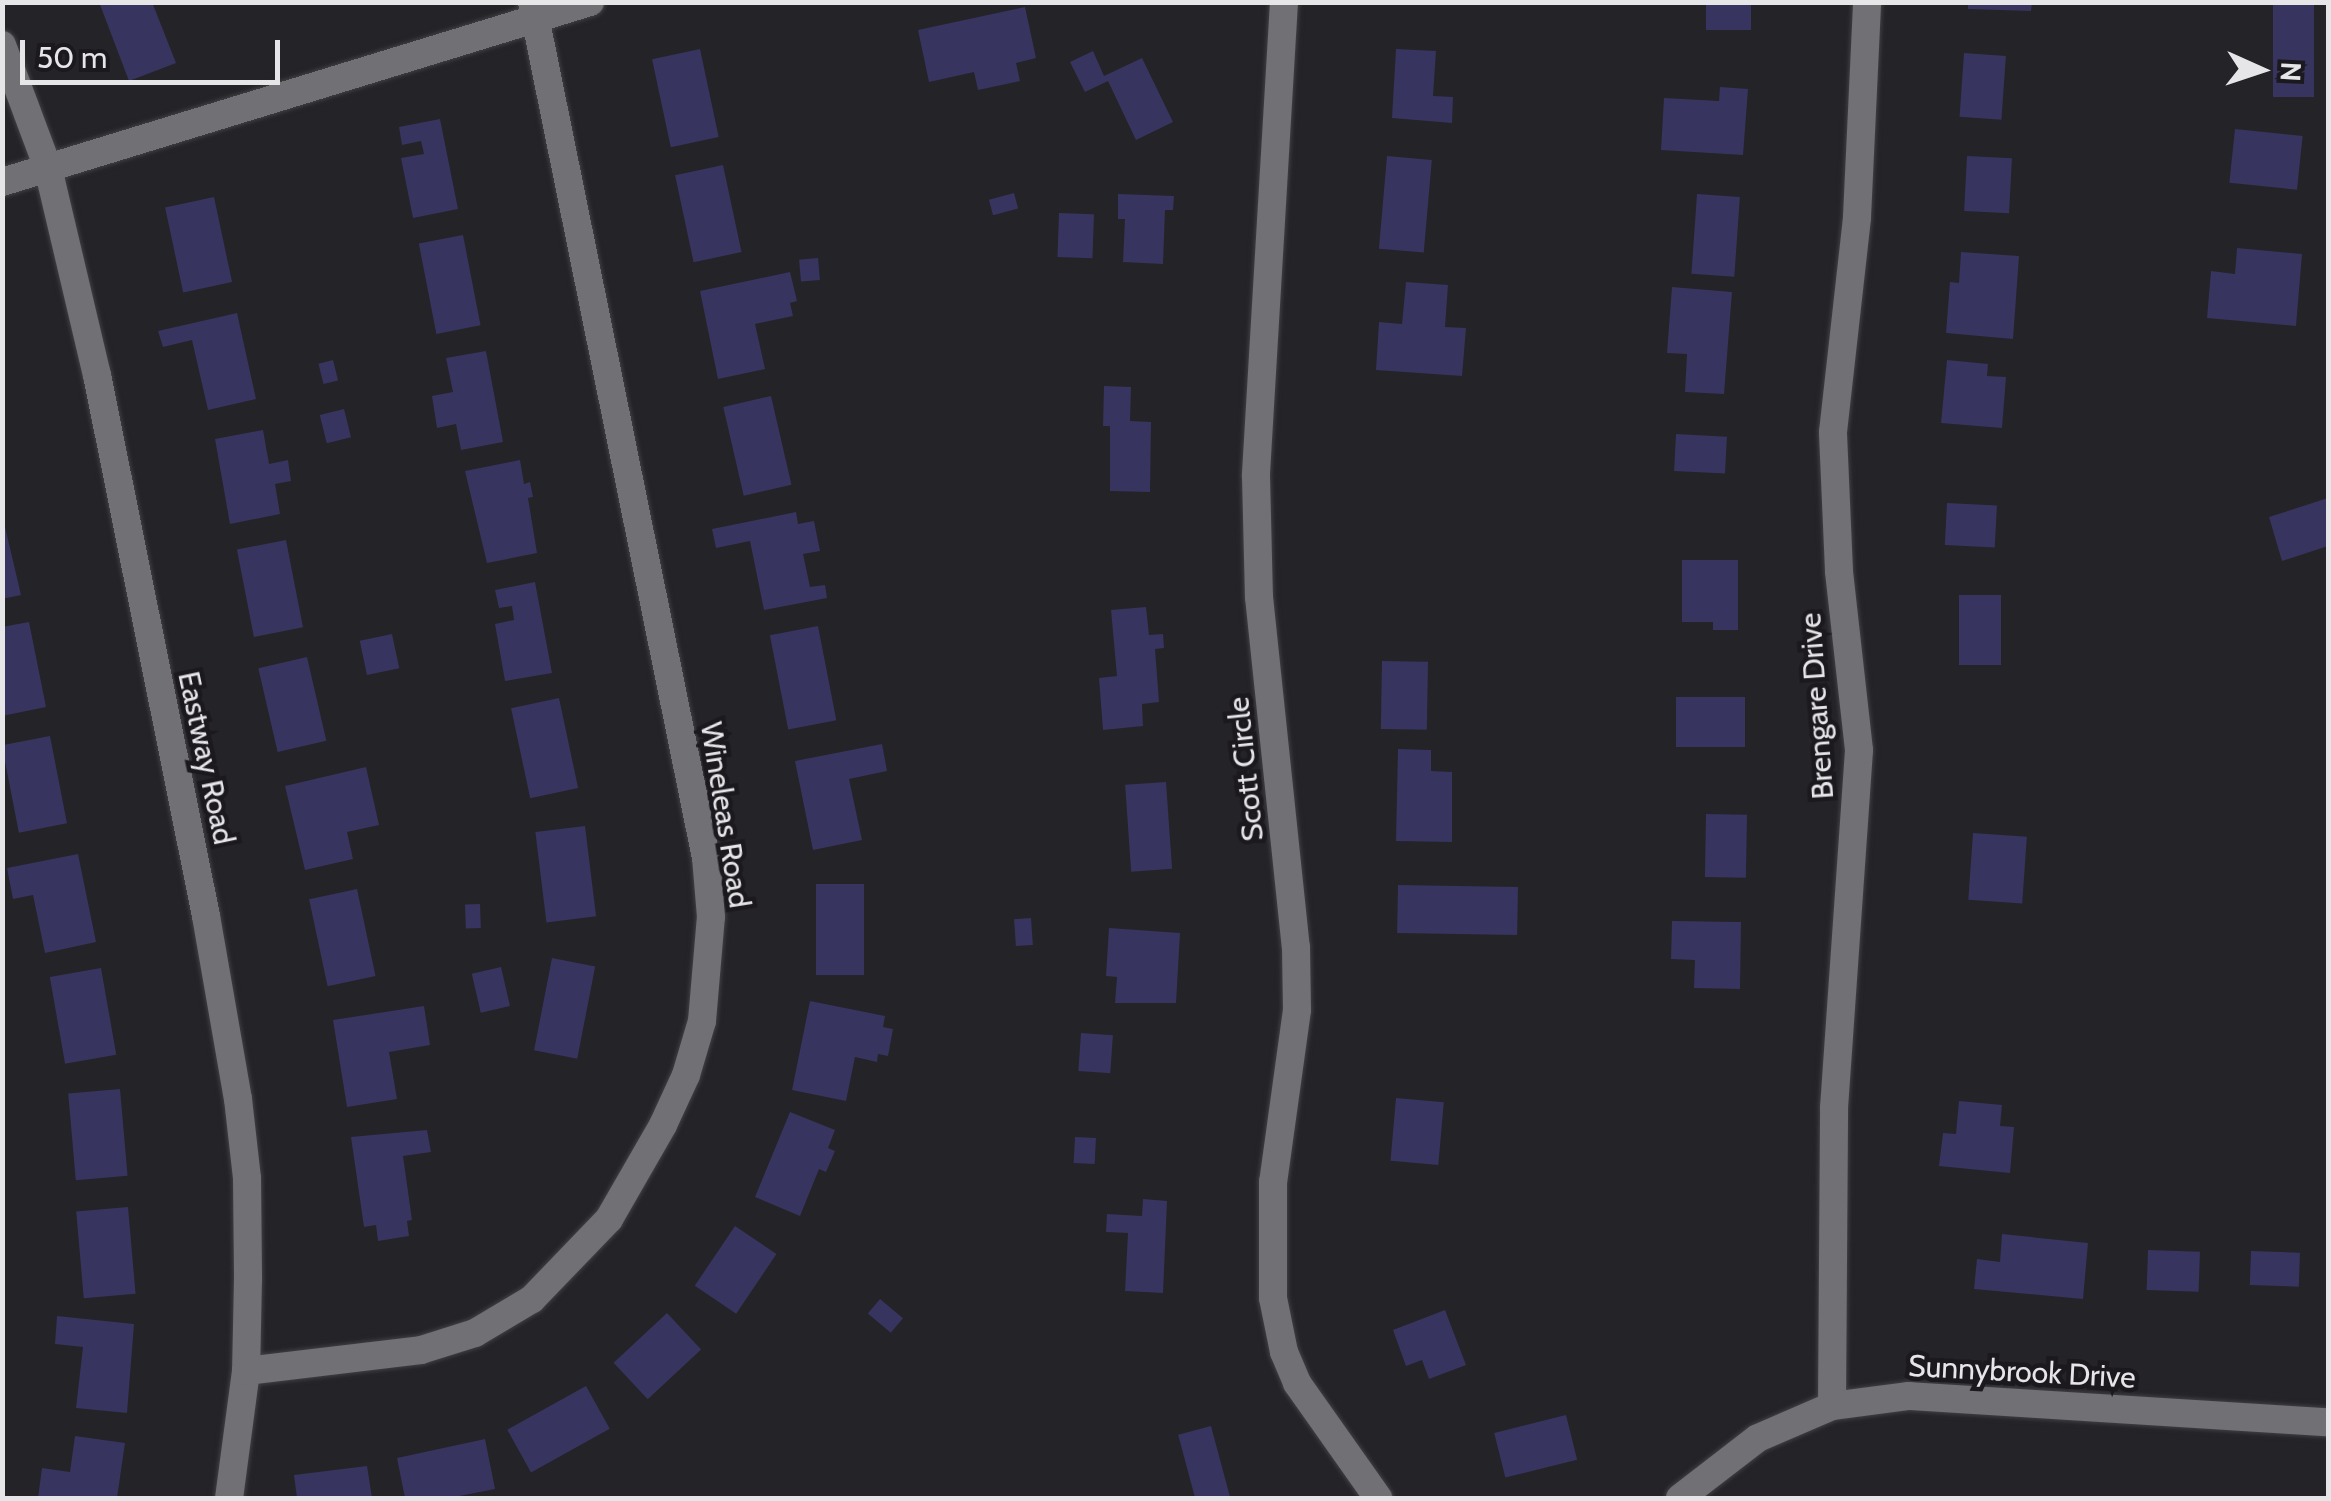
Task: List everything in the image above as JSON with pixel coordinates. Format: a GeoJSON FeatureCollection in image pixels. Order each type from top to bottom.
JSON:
{"type":"FeatureCollection","features":[{"type":"Feature","properties":{"kind":"street"},"geometry":{"type":"LineString","coordinates":[[2,182],[533,11],[590,2]]}},
{"type":"Feature","properties":{"kind":"street","name":"Scott Circle"},"geometry":{"type":"LineString","coordinates":[[1284,2],[1256,476],[1259,597],[1296,947],[1297,1010],[1273,1182],[1273,1298],[1284,1352],[1297,1383],[1378,1498]]}},
{"type":"Feature","properties":{"kind":"street","name":"Brengare Drive"},"geometry":{"type":"LineString","coordinates":[[1832,1406],[1834,1108],[1859,750],[1839,571],[1833,432],[1857,217],[1867,2]]}},
{"type":"Feature","properties":{"kind":"street","name":"Wineleas Road"},"geometry":{"type":"LineString","coordinates":[[246,1371],[421,1350],[475,1333],[532,1299],[610,1220],[671,1108],[702,1021],[710,917],[706,858],[533,11]]}},
{"type":"Feature","properties":{"kind":"street","name":"Eastway Road"},"geometry":{"type":"LineString","coordinates":[[2,45],[48,168],[97,376],[206,916],[238,1099],[247,1178],[246,1371],[228,1498]]}},
{"type":"Feature","properties":{"kind":"street","name":"Sunnybrook Drive"},"geometry":{"type":"LineString","coordinates":[[1680,1498],[1758,1438],[1832,1406],[1910,1396],[2328,1422]]}},
{"type":"Feature","properties":{"kind":"building"},"geometry":{"type":"Polygon","coordinates":[[[99,2],[152,2],[176,63],[129,81],[99,2]]]}},
{"type":"Feature","properties":{"kind":"building"},"geometry":{"type":"Polygon","coordinates":[[[1706,2],[1751,2],[1751,30],[1706,30],[1706,2]]]}},
{"type":"Feature","properties":{"kind":"building"},"geometry":{"type":"Polygon","coordinates":[[[1968,2],[2032,2],[2031,11],[1968,9],[1968,2]]]}},
{"type":"Feature","properties":{"kind":"building"},"geometry":{"type":"Polygon","coordinates":[[[2273,2],[2314,2],[2314,97],[2273,97],[2273,2]]]}},
{"type":"Feature","properties":{"kind":"building"},"geometry":{"type":"Polygon","coordinates":[[[1025,7],[1036,58],[1016,63],[1020,81],[978,90],[974,72],[929,82],[918,30],[1025,7]]]}},
{"type":"Feature","properties":{"kind":"building"},"geometry":{"type":"Polygon","coordinates":[[[700,49],[719,137],[671,147],[652,59],[700,49]]]}},
{"type":"Feature","properties":{"kind":"building"},"geometry":{"type":"Polygon","coordinates":[[[1396,49],[1436,51],[1433,96],[1453,97],[1452,123],[1392,118],[1396,49]]]}},
{"type":"Feature","properties":{"kind":"building"},"geometry":{"type":"Polygon","coordinates":[[[1093,51],[1104,76],[1142,58],[1173,122],[1136,140],[1108,81],[1085,92],[1070,62],[1093,51]]]}},
{"type":"Feature","properties":{"kind":"building"},"geometry":{"type":"Polygon","coordinates":[[[1964,53],[2006,56],[2001,120],[1960,117],[1964,53]]]}},
{"type":"Feature","properties":{"kind":"building"},"geometry":{"type":"Polygon","coordinates":[[[1720,87],[1748,89],[1743,155],[1661,150],[1664,98],[1719,101],[1720,87]]]}},
{"type":"Feature","properties":{"kind":"building"},"geometry":{"type":"Polygon","coordinates":[[[440,119],[458,209],[413,218],[401,158],[424,154],[421,141],[402,145],[399,127],[440,119]]]}},
{"type":"Feature","properties":{"kind":"building"},"geometry":{"type":"Polygon","coordinates":[[[2235,129],[2303,136],[2297,190],[2229,183],[2235,129]]]}},
{"type":"Feature","properties":{"kind":"building"},"geometry":{"type":"Polygon","coordinates":[[[1387,156],[1432,160],[1424,253],[1379,249],[1387,156]]]}},
{"type":"Feature","properties":{"kind":"building"},"geometry":{"type":"Polygon","coordinates":[[[1967,156],[2012,158],[2009,213],[1964,211],[1967,156]]]}},
{"type":"Feature","properties":{"kind":"building"},"geometry":{"type":"Polygon","coordinates":[[[723,165],[742,252],[694,262],[675,175],[723,165]]]}},
{"type":"Feature","properties":{"kind":"building"},"geometry":{"type":"Polygon","coordinates":[[[1014,193],[1018,208],[993,215],[989,200],[1014,193]]]}},
{"type":"Feature","properties":{"kind":"building"},"geometry":{"type":"Polygon","coordinates":[[[1118,194],[1174,196],[1173,210],[1165,210],[1163,264],[1123,262],[1125,219],[1118,219],[1118,194]]]}},
{"type":"Feature","properties":{"kind":"building"},"geometry":{"type":"Polygon","coordinates":[[[1697,194],[1740,197],[1734,277],[1691,274],[1697,194]]]}},
{"type":"Feature","properties":{"kind":"building"},"geometry":{"type":"Polygon","coordinates":[[[214,197],[232,282],[183,292],[165,207],[214,197]]]}},
{"type":"Feature","properties":{"kind":"building"},"geometry":{"type":"Polygon","coordinates":[[[1059,213],[1094,214],[1092,258],[1057,257],[1059,213]]]}},
{"type":"Feature","properties":{"kind":"building"},"geometry":{"type":"Polygon","coordinates":[[[463,235],[481,325],[436,334],[419,244],[463,235]]]}},
{"type":"Feature","properties":{"kind":"building"},"geometry":{"type":"Polygon","coordinates":[[[2237,248],[2302,254],[2296,326],[2207,318],[2211,271],[2235,274],[2237,248]]]}},
{"type":"Feature","properties":{"kind":"building"},"geometry":{"type":"Polygon","coordinates":[[[1961,252],[2019,256],[2013,339],[1946,333],[1950,282],[1959,283],[1961,252]]]}},
{"type":"Feature","properties":{"kind":"building"},"geometry":{"type":"Polygon","coordinates":[[[818,258],[820,280],[801,282],[799,260],[818,258]]]}},
{"type":"Feature","properties":{"kind":"building"},"geometry":{"type":"Polygon","coordinates":[[[790,272],[797,301],[790,303],[793,316],[755,324],[765,369],[718,379],[700,291],[790,272]]]}},
{"type":"Feature","properties":{"kind":"building"},"geometry":{"type":"Polygon","coordinates":[[[1406,282],[1448,285],[1445,327],[1466,328],[1462,376],[1376,370],[1379,322],[1402,324],[1406,282]]]}},
{"type":"Feature","properties":{"kind":"building"},"geometry":{"type":"Polygon","coordinates":[[[1672,287],[1732,292],[1724,394],[1685,392],[1687,354],[1667,353],[1672,287]]]}},
{"type":"Feature","properties":{"kind":"building"},"geometry":{"type":"Polygon","coordinates":[[[237,313],[256,399],[208,410],[192,340],[163,347],[158,331],[237,313]]]}},
{"type":"Feature","properties":{"kind":"building"},"geometry":{"type":"Polygon","coordinates":[[[486,351],[503,442],[461,450],[456,424],[437,428],[432,396],[453,392],[446,358],[486,351]]]}},
{"type":"Feature","properties":{"kind":"building"},"geometry":{"type":"Polygon","coordinates":[[[333,360],[338,380],[324,384],[318,364],[333,360]]]}},
{"type":"Feature","properties":{"kind":"building"},"geometry":{"type":"Polygon","coordinates":[[[1947,360],[1988,364],[1987,376],[2006,377],[2002,428],[1941,423],[1947,360]]]}},
{"type":"Feature","properties":{"kind":"building"},"geometry":{"type":"Polygon","coordinates":[[[1104,386],[1131,387],[1130,421],[1151,422],[1150,492],[1110,491],[1110,426],[1103,426],[1104,386]]]}},
{"type":"Feature","properties":{"kind":"building"},"geometry":{"type":"Polygon","coordinates":[[[771,396],[791,485],[744,496],[723,407],[771,396]]]}},
{"type":"Feature","properties":{"kind":"building"},"geometry":{"type":"Polygon","coordinates":[[[344,409],[351,437],[327,443],[320,415],[344,409]]]}},
{"type":"Feature","properties":{"kind":"building"},"geometry":{"type":"Polygon","coordinates":[[[263,430],[269,464],[288,460],[291,481],[275,484],[280,514],[230,524],[215,439],[263,430]]]}},
{"type":"Feature","properties":{"kind":"building"},"geometry":{"type":"Polygon","coordinates":[[[1676,434],[1727,437],[1725,474],[1674,471],[1676,434]]]}},
{"type":"Feature","properties":{"kind":"building"},"geometry":{"type":"Polygon","coordinates":[[[520,460],[524,484],[530,482],[533,497],[528,498],[537,553],[487,563],[465,471],[520,460]]]}},
{"type":"Feature","properties":{"kind":"building"},"geometry":{"type":"Polygon","coordinates":[[[2328,498],[2328,546],[2282,561],[2269,517],[2328,498]]]}},
{"type":"Feature","properties":{"kind":"building"},"geometry":{"type":"Polygon","coordinates":[[[1947,503],[1997,506],[1995,548],[1945,545],[1947,503]]]}},
{"type":"Feature","properties":{"kind":"building"},"geometry":{"type":"Polygon","coordinates":[[[796,512],[798,524],[814,521],[820,551],[803,554],[810,587],[825,585],[827,598],[764,610],[750,541],[716,548],[712,529],[796,512]]]}},
{"type":"Feature","properties":{"kind":"building"},"geometry":{"type":"Polygon","coordinates":[[[2,514],[21,595],[2,599],[2,514]]]}},
{"type":"Feature","properties":{"kind":"building"},"geometry":{"type":"Polygon","coordinates":[[[286,540],[303,627],[254,637],[237,550],[286,540]]]}},
{"type":"Feature","properties":{"kind":"building"},"geometry":{"type":"Polygon","coordinates":[[[1682,560],[1738,560],[1738,630],[1713,630],[1713,622],[1682,622],[1682,560]]]}},
{"type":"Feature","properties":{"kind":"building"},"geometry":{"type":"Polygon","coordinates":[[[535,582],[552,673],[505,681],[495,624],[514,620],[512,606],[499,608],[495,590],[535,582]]]}},
{"type":"Feature","properties":{"kind":"building"},"geometry":{"type":"Polygon","coordinates":[[[1959,595],[2001,595],[2001,665],[1959,665],[1959,595]]]}},
{"type":"Feature","properties":{"kind":"building"},"geometry":{"type":"Polygon","coordinates":[[[1146,607],[1149,635],[1163,634],[1164,648],[1155,649],[1159,702],[1142,704],[1143,726],[1103,730],[1099,678],[1117,676],[1111,610],[1146,607]]]}},
{"type":"Feature","properties":{"kind":"building"},"geometry":{"type":"Polygon","coordinates":[[[29,622],[46,707],[2,716],[2,627],[29,622]]]}},
{"type":"Feature","properties":{"kind":"building"},"geometry":{"type":"Polygon","coordinates":[[[818,626],[836,720],[788,730],[770,635],[818,626]]]}},
{"type":"Feature","properties":{"kind":"building"},"geometry":{"type":"Polygon","coordinates":[[[392,634],[399,668],[367,675],[360,641],[392,634]]]}},
{"type":"Feature","properties":{"kind":"building"},"geometry":{"type":"Polygon","coordinates":[[[307,657],[326,741],[278,752],[258,668],[307,657]]]}},
{"type":"Feature","properties":{"kind":"building"},"geometry":{"type":"Polygon","coordinates":[[[1382,661],[1428,662],[1427,730],[1381,729],[1382,661]]]}},
{"type":"Feature","properties":{"kind":"building"},"geometry":{"type":"Polygon","coordinates":[[[1676,697],[1745,697],[1745,747],[1676,747],[1676,697]]]}},
{"type":"Feature","properties":{"kind":"building"},"geometry":{"type":"Polygon","coordinates":[[[559,698],[578,788],[530,798],[511,708],[559,698]]]}},
{"type":"Feature","properties":{"kind":"building"},"geometry":{"type":"Polygon","coordinates":[[[50,736],[67,823],[19,833],[2,745],[50,736]]]}},
{"type":"Feature","properties":{"kind":"building"},"geometry":{"type":"Polygon","coordinates":[[[882,744],[887,771],[849,779],[862,840],[813,850],[795,761],[882,744]]]}},
{"type":"Feature","properties":{"kind":"building"},"geometry":{"type":"Polygon","coordinates":[[[1398,749],[1431,750],[1431,771],[1452,772],[1452,842],[1396,841],[1398,749]]]}},
{"type":"Feature","properties":{"kind":"building"},"geometry":{"type":"Polygon","coordinates":[[[366,767],[379,825],[347,832],[353,859],[305,870],[285,786],[366,767]]]}},
{"type":"Feature","properties":{"kind":"building"},"geometry":{"type":"Polygon","coordinates":[[[1166,782],[1172,869],[1131,872],[1125,785],[1166,782]]]}},
{"type":"Feature","properties":{"kind":"building"},"geometry":{"type":"Polygon","coordinates":[[[1706,814],[1747,815],[1746,878],[1705,877],[1706,814]]]}},
{"type":"Feature","properties":{"kind":"building"},"geometry":{"type":"Polygon","coordinates":[[[585,826],[596,916],[546,922],[535,832],[585,826]]]}},
{"type":"Feature","properties":{"kind":"building"},"geometry":{"type":"Polygon","coordinates":[[[1973,833],[2027,837],[2022,904],[1968,900],[1973,833]]]}},
{"type":"Feature","properties":{"kind":"building"},"geometry":{"type":"Polygon","coordinates":[[[78,854],[96,942],[45,953],[33,895],[13,899],[7,868],[78,854]]]}},
{"type":"Feature","properties":{"kind":"building"},"geometry":{"type":"Polygon","coordinates":[[[816,884],[864,884],[864,975],[816,975],[816,884]]]}},
{"type":"Feature","properties":{"kind":"building"},"geometry":{"type":"Polygon","coordinates":[[[1398,885],[1518,887],[1517,935],[1397,933],[1398,885]]]}},
{"type":"Feature","properties":{"kind":"building"},"geometry":{"type":"Polygon","coordinates":[[[357,889],[376,976],[328,986],[309,899],[357,889]]]}},
{"type":"Feature","properties":{"kind":"building"},"geometry":{"type":"Polygon","coordinates":[[[480,904],[481,928],[466,929],[465,905],[480,904]]]}},
{"type":"Feature","properties":{"kind":"building"},"geometry":{"type":"Polygon","coordinates":[[[1031,918],[1033,945],[1016,946],[1014,919],[1031,918]]]}},
{"type":"Feature","properties":{"kind":"building"},"geometry":{"type":"Polygon","coordinates":[[[1672,921],[1741,922],[1740,989],[1694,988],[1695,960],[1671,959],[1672,921]]]}},
{"type":"Feature","properties":{"kind":"building"},"geometry":{"type":"Polygon","coordinates":[[[1109,928],[1180,933],[1176,1003],[1115,1003],[1117,977],[1106,976],[1109,928]]]}},
{"type":"Feature","properties":{"kind":"building"},"geometry":{"type":"Polygon","coordinates":[[[552,958],[595,966],[577,1059],[534,1050],[552,958]]]}},
{"type":"Feature","properties":{"kind":"building"},"geometry":{"type":"Polygon","coordinates":[[[501,967],[510,1006],[481,1013],[472,974],[501,967]]]}},
{"type":"Feature","properties":{"kind":"building"},"geometry":{"type":"Polygon","coordinates":[[[101,968],[116,1055],[65,1064],[50,977],[101,968]]]}},
{"type":"Feature","properties":{"kind":"building"},"geometry":{"type":"Polygon","coordinates":[[[810,1001],[885,1016],[883,1027],[893,1029],[888,1056],[878,1054],[877,1062],[855,1057],[846,1101],[792,1090],[810,1001]]]}},
{"type":"Feature","properties":{"kind":"building"},"geometry":{"type":"Polygon","coordinates":[[[424,1006],[430,1045],[389,1052],[397,1099],[347,1107],[333,1020],[424,1006]]]}},
{"type":"Feature","properties":{"kind":"building"},"geometry":{"type":"Polygon","coordinates":[[[1081,1033],[1113,1035],[1110,1073],[1078,1071],[1081,1033]]]}},
{"type":"Feature","properties":{"kind":"building"},"geometry":{"type":"Polygon","coordinates":[[[120,1089],[128,1176],[76,1180],[68,1094],[120,1089]]]}},
{"type":"Feature","properties":{"kind":"building"},"geometry":{"type":"Polygon","coordinates":[[[1396,1098],[1444,1102],[1438,1165],[1391,1161],[1396,1098]]]}},
{"type":"Feature","properties":{"kind":"building"},"geometry":{"type":"Polygon","coordinates":[[[1959,1101],[2002,1105],[2000,1126],[2014,1127],[2010,1173],[1939,1166],[1943,1133],[1956,1134],[1959,1101]]]}},
{"type":"Feature","properties":{"kind":"building"},"geometry":{"type":"Polygon","coordinates":[[[790,1112],[835,1130],[828,1148],[835,1151],[826,1172],[819,1169],[800,1216],[755,1197],[790,1112]]]}},
{"type":"Feature","properties":{"kind":"building"},"geometry":{"type":"Polygon","coordinates":[[[427,1130],[431,1152],[403,1156],[412,1220],[407,1221],[409,1236],[378,1241],[376,1225],[364,1227],[351,1137],[427,1130]]]}},
{"type":"Feature","properties":{"kind":"building"},"geometry":{"type":"Polygon","coordinates":[[[1075,1137],[1096,1138],[1095,1164],[1074,1163],[1075,1137]]]}},
{"type":"Feature","properties":{"kind":"building"},"geometry":{"type":"Polygon","coordinates":[[[1143,1199],[1167,1201],[1163,1293],[1125,1291],[1128,1233],[1106,1232],[1107,1214],[1142,1216],[1143,1199]]]}},
{"type":"Feature","properties":{"kind":"building"},"geometry":{"type":"Polygon","coordinates":[[[128,1207],[136,1294],[84,1298],[76,1212],[128,1207]]]}},
{"type":"Feature","properties":{"kind":"building"},"geometry":{"type":"Polygon","coordinates":[[[735,1226],[776,1254],[736,1314],[695,1286],[735,1226]]]}},
{"type":"Feature","properties":{"kind":"building"},"geometry":{"type":"Polygon","coordinates":[[[2002,1234],[2088,1243],[2083,1299],[1974,1289],[1977,1259],[2000,1262],[2002,1234]]]}},
{"type":"Feature","properties":{"kind":"building"},"geometry":{"type":"Polygon","coordinates":[[[2148,1250],[2200,1252],[2199,1292],[2147,1290],[2148,1250]]]}},
{"type":"Feature","properties":{"kind":"building"},"geometry":{"type":"Polygon","coordinates":[[[2251,1251],[2300,1253],[2299,1287],[2250,1285],[2251,1251]]]}},
{"type":"Feature","properties":{"kind":"building"},"geometry":{"type":"Polygon","coordinates":[[[880,1299],[903,1318],[891,1333],[868,1314],[880,1299]]]}},
{"type":"Feature","properties":{"kind":"building"},"geometry":{"type":"Polygon","coordinates":[[[1445,1310],[1466,1365],[1429,1379],[1422,1360],[1406,1366],[1393,1330],[1445,1310]]]}},
{"type":"Feature","properties":{"kind":"building"},"geometry":{"type":"Polygon","coordinates":[[[667,1313],[701,1350],[648,1399],[614,1363],[667,1313]]]}},
{"type":"Feature","properties":{"kind":"building"},"geometry":{"type":"Polygon","coordinates":[[[57,1316],[134,1324],[127,1413],[76,1408],[83,1347],[55,1344],[57,1316]]]}},
{"type":"Feature","properties":{"kind":"building"},"geometry":{"type":"Polygon","coordinates":[[[586,1386],[610,1429],[531,1472],[507,1430],[586,1386]]]}},
{"type":"Feature","properties":{"kind":"building"},"geometry":{"type":"Polygon","coordinates":[[[1566,1415],[1577,1460],[1505,1478],[1494,1433],[1566,1415]]]}},
{"type":"Feature","properties":{"kind":"building"},"geometry":{"type":"Polygon","coordinates":[[[1211,1426],[1230,1497],[1195,1498],[1178,1435],[1211,1426]]]}},
{"type":"Feature","properties":{"kind":"building"},"geometry":{"type":"Polygon","coordinates":[[[75,1436],[125,1443],[117,1498],[38,1498],[42,1468],[70,1472],[75,1436]]]}},
{"type":"Feature","properties":{"kind":"building"},"geometry":{"type":"Polygon","coordinates":[[[485,1439],[495,1489],[449,1498],[405,1498],[397,1458],[485,1439]]]}},
{"type":"Feature","properties":{"kind":"building"},"geometry":{"type":"Polygon","coordinates":[[[367,1466],[372,1498],[297,1498],[294,1475],[367,1466]]]}}]}
